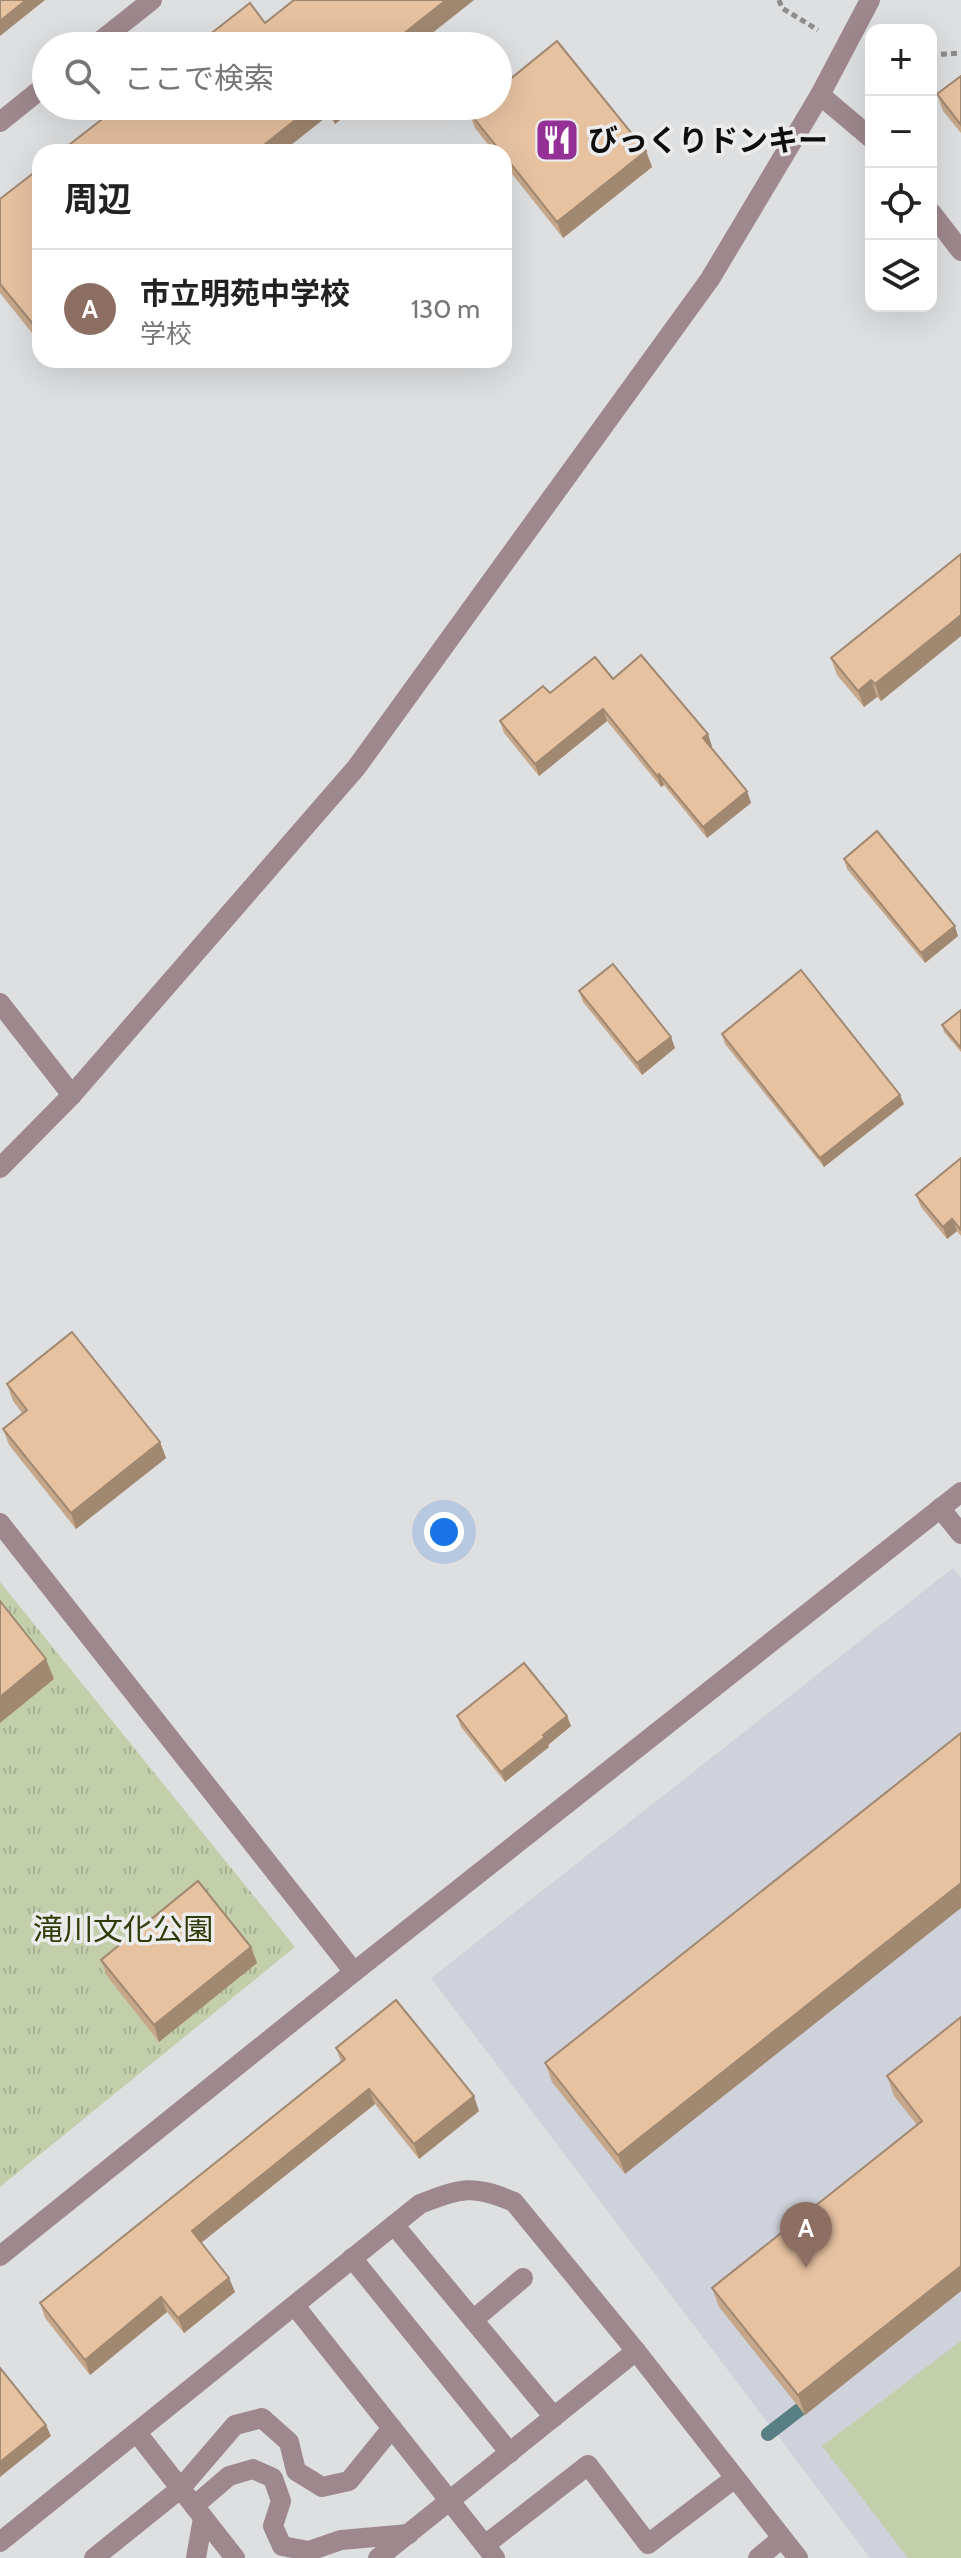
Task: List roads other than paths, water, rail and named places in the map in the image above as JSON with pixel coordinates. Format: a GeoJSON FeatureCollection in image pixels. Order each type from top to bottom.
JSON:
{"type":"FeatureCollection","features":[{"type":"Feature","properties":{"kind":"street"},"geometry":{"type":"LineString","coordinates":[[112,32],[152,0]]}},
{"type":"Feature","properties":{"kind":"street"},"geometry":{"type":"LineString","coordinates":[[0,1168],[72,1095],[356,768],[710,279],[820,95],[870,0]]}},
{"type":"Feature","properties":{"kind":"street"},"geometry":{"type":"LineString","coordinates":[[820,95],[865,133]]}},
{"type":"Feature","properties":{"kind":"street"},"geometry":{"type":"LineString","coordinates":[[0,122],[32,96]]}},
{"type":"Feature","properties":{"kind":"street"},"geometry":{"type":"LineString","coordinates":[[937,220],[961,251]]}},
{"type":"Feature","properties":{"kind":"street"},"geometry":{"type":"LineString","coordinates":[[0,1003],[72,1095]]}},
{"type":"Feature","properties":{"kind":"street"},"geometry":{"type":"LineString","coordinates":[[0,2256],[961,1492]]}},
{"type":"Feature","properties":{"kind":"street"},"geometry":{"type":"LineString","coordinates":[[940,1508],[961,1534]]}},
{"type":"Feature","properties":{"kind":"street"},"geometry":{"type":"LineString","coordinates":[[0,1523],[354,1972]]}},
{"type":"Feature","properties":{"kind":"street"},"geometry":{"type":"LineString","coordinates":[[0,2542],[420,2204],[459,2189],[486,2190],[514,2202],[636,2351],[798,2558]]}},
{"type":"Feature","properties":{"kind":"street"},"geometry":{"type":"LineString","coordinates":[[394,2225],[554,2417]]}},
{"type":"Feature","properties":{"kind":"street"},"geometry":{"type":"LineString","coordinates":[[352,2258],[510,2453]]}},
{"type":"Feature","properties":{"kind":"street"},"geometry":{"type":"LineString","coordinates":[[473,2320],[523,2278]]}},
{"type":"Feature","properties":{"kind":"street"},"geometry":{"type":"LineString","coordinates":[[295,2306],[491,2554],[588,2465],[648,2544],[735,2478]]}},
{"type":"Feature","properties":{"kind":"street"},"geometry":{"type":"LineString","coordinates":[[378,2558],[636,2351]]}},
{"type":"Feature","properties":{"kind":"street"},"geometry":{"type":"LineString","coordinates":[[94,2558],[115,2551],[180,2489],[235,2425],[262,2418],[289,2442],[296,2471],[322,2487],[349,2481],[392,2428]]}},
{"type":"Feature","properties":{"kind":"street"},"geometry":{"type":"LineString","coordinates":[[137,2433],[235,2558]]}},
{"type":"Feature","properties":{"kind":"street"},"geometry":{"type":"LineString","coordinates":[[196,2558],[199,2512],[229,2476],[253,2469],[273,2478],[281,2501],[273,2526],[282,2546],[309,2551],[341,2540],[409,2534]]}},
{"type":"Feature","properties":{"kind":"street"},"geometry":{"type":"LineString","coordinates":[[758,2558],[782,2538]]}},
{"type":"Feature","properties":{"kind":"waterway"},"geometry":{"type":"LineString","coordinates":[[768,2434],[816,2397]]}},
{"type":"Feature","properties":{"kind":"place","name":"びっくりドンキー"},"geometry":{"type":"Point","coordinates":[557,140]}},
{"type":"Feature","properties":{"kind":"place","name":"市立明苑中学校"},"geometry":{"type":"Point","coordinates":[806,2268]}},
{"type":"Feature","properties":{"kind":"park label","name":"滝川文化公園"},"geometry":{"type":"Point","coordinates":[123,1929]}}]}
